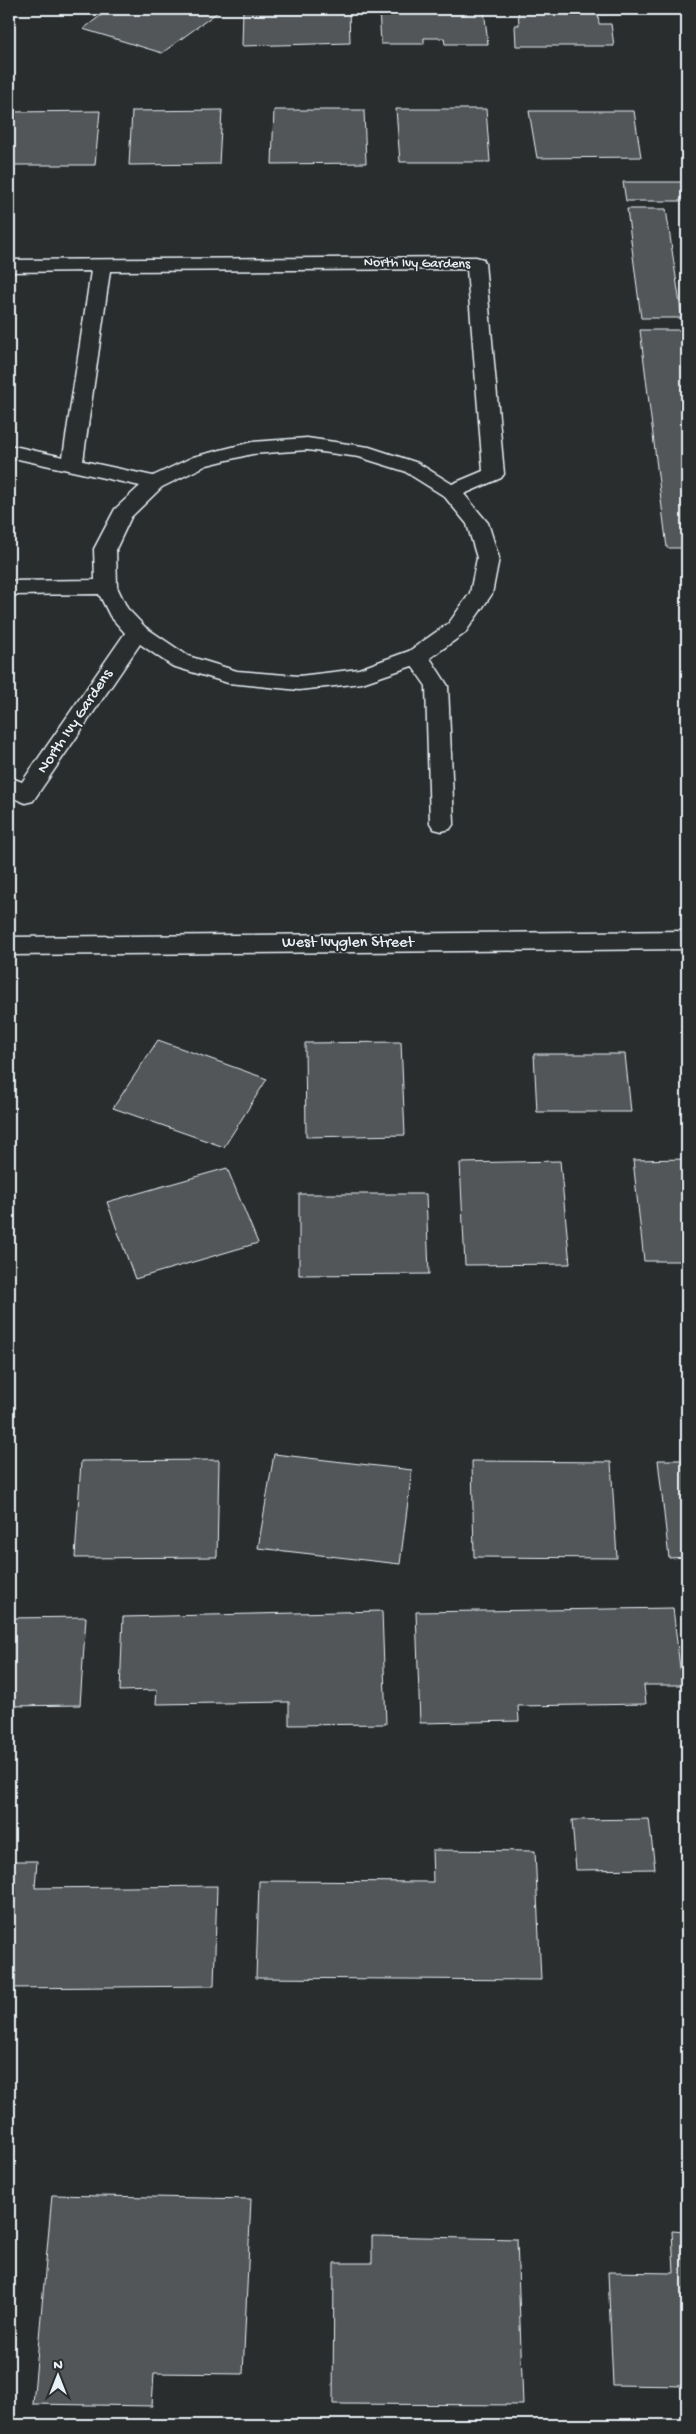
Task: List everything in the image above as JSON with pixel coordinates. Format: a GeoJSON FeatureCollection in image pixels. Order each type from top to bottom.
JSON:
{"type":"FeatureCollection","features":[{"type":"Feature","properties":{"kind":"street","name":"North Ivy Gardens"},"geometry":{"type":"LineString","coordinates":[[9,266],[476,263],[494,474],[451,492]]}},
{"type":"Feature","properties":{"kind":"street"},"geometry":{"type":"LineString","coordinates":[[72,465],[101,265]]}},
{"type":"Feature","properties":{"kind":"street"},"geometry":{"type":"LineString","coordinates":[[307,444],[362,451],[403,464],[451,492],[477,523],[488,558],[481,594],[457,628],[416,656],[362,676],[299,683],[236,678],[180,660],[137,632],[118,611],[106,587],[105,549],[122,514],[155,483],[200,461],[252,448],[307,444]]}},
{"type":"Feature","properties":{"kind":"street"},"geometry":{"type":"LineString","coordinates":[[9,451],[155,483]]}},
{"type":"Feature","properties":{"kind":"street"},"geometry":{"type":"LineString","coordinates":[[9,588],[106,587]]}},
{"type":"Feature","properties":{"kind":"street","name":"North Ivy Gardens"},"geometry":{"type":"LineString","coordinates":[[9,785],[25,795],[137,632]]}},
{"type":"Feature","properties":{"kind":"street"},"geometry":{"type":"LineString","coordinates":[[416,656],[437,686],[442,823]]}},
{"type":"Feature","properties":{"kind":"street","name":"West Ivyglen Street"},"geometry":{"type":"LineString","coordinates":[[9,946],[687,940]]}},
{"type":"Feature","properties":{"kind":"building"},"geometry":{"type":"Polygon","coordinates":[[[118,9],[222,9],[162,53],[83,29],[108,10],[113,12],[118,9]]]}},
{"type":"Feature","properties":{"kind":"building"},"geometry":{"type":"Polygon","coordinates":[[[243,9],[349,9],[350,43],[242,46],[243,9]]]}},
{"type":"Feature","properties":{"kind":"building"},"geometry":{"type":"Polygon","coordinates":[[[379,9],[484,9],[488,44],[445,44],[444,38],[424,38],[424,44],[381,44],[379,9]]]}},
{"type":"Feature","properties":{"kind":"building"},"geometry":{"type":"Polygon","coordinates":[[[518,9],[608,9],[609,14],[598,14],[599,24],[611,24],[614,46],[516,46],[515,25],[519,25],[518,9]]]}},
{"type":"Feature","properties":{"kind":"building"},"geometry":{"type":"Polygon","coordinates":[[[396,109],[486,109],[490,162],[400,162],[396,109]]]}},
{"type":"Feature","properties":{"kind":"building"},"geometry":{"type":"Polygon","coordinates":[[[222,110],[219,164],[129,165],[132,111],[222,110]]]}},
{"type":"Feature","properties":{"kind":"building"},"geometry":{"type":"Polygon","coordinates":[[[274,110],[364,110],[366,163],[272,164],[274,110]]]}},
{"type":"Feature","properties":{"kind":"building"},"geometry":{"type":"Polygon","coordinates":[[[100,111],[95,165],[9,165],[11,112],[100,111]]]}},
{"type":"Feature","properties":{"kind":"building"},"geometry":{"type":"Polygon","coordinates":[[[529,111],[634,111],[641,157],[537,158],[529,111]]]}},
{"type":"Feature","properties":{"kind":"building"},"geometry":{"type":"Polygon","coordinates":[[[623,182],[687,182],[687,201],[626,201],[623,182]]]}},
{"type":"Feature","properties":{"kind":"building"},"geometry":{"type":"Polygon","coordinates":[[[627,209],[666,209],[682,318],[641,318],[627,209]]]}},
{"type":"Feature","properties":{"kind":"building"},"geometry":{"type":"Polygon","coordinates":[[[640,330],[687,330],[687,548],[667,548],[640,330]]]}},
{"type":"Feature","properties":{"kind":"building"},"geometry":{"type":"Polygon","coordinates":[[[158,1040],[267,1079],[224,1147],[113,1108],[158,1040]]]}},
{"type":"Feature","properties":{"kind":"building"},"geometry":{"type":"Polygon","coordinates":[[[401,1042],[405,1135],[306,1137],[305,1043],[401,1042]]]}},
{"type":"Feature","properties":{"kind":"building"},"geometry":{"type":"Polygon","coordinates":[[[534,1054],[625,1054],[631,1112],[537,1112],[534,1054]]]}},
{"type":"Feature","properties":{"kind":"building"},"geometry":{"type":"Polygon","coordinates":[[[687,1159],[687,1261],[644,1261],[633,1160],[687,1159]]]}},
{"type":"Feature","properties":{"kind":"building"},"geometry":{"type":"Polygon","coordinates":[[[560,1161],[570,1264],[465,1265],[460,1163],[560,1161]]]}},
{"type":"Feature","properties":{"kind":"building"},"geometry":{"type":"Polygon","coordinates":[[[227,1168],[258,1243],[135,1279],[107,1202],[227,1168]]]}},
{"type":"Feature","properties":{"kind":"building"},"geometry":{"type":"Polygon","coordinates":[[[299,1194],[426,1194],[429,1274],[299,1275],[299,1194]]]}},
{"type":"Feature","properties":{"kind":"building"},"geometry":{"type":"Polygon","coordinates":[[[274,1454],[412,1470],[400,1564],[258,1548],[274,1454]]]}},
{"type":"Feature","properties":{"kind":"building"},"geometry":{"type":"Polygon","coordinates":[[[219,1460],[217,1557],[75,1558],[81,1461],[219,1460]]]}},
{"type":"Feature","properties":{"kind":"building"},"geometry":{"type":"Polygon","coordinates":[[[658,1460],[687,1460],[687,1557],[669,1558],[658,1460]]]}},
{"type":"Feature","properties":{"kind":"building"},"geometry":{"type":"Polygon","coordinates":[[[472,1461],[611,1462],[617,1558],[474,1557],[472,1461]]]}},
{"type":"Feature","properties":{"kind":"building"},"geometry":{"type":"Polygon","coordinates":[[[673,1608],[682,1685],[644,1685],[646,1704],[518,1706],[519,1721],[420,1723],[416,1612],[673,1608]]]}},
{"type":"Feature","properties":{"kind":"building"},"geometry":{"type":"Polygon","coordinates":[[[382,1611],[386,1724],[289,1725],[289,1702],[156,1704],[157,1690],[120,1691],[123,1617],[382,1611]]]}},
{"type":"Feature","properties":{"kind":"building"},"geometry":{"type":"Polygon","coordinates":[[[86,1617],[80,1705],[9,1706],[9,1618],[86,1617]]]}},
{"type":"Feature","properties":{"kind":"building"},"geometry":{"type":"Polygon","coordinates":[[[649,1819],[655,1869],[576,1870],[572,1820],[649,1819]]]}},
{"type":"Feature","properties":{"kind":"building"},"geometry":{"type":"Polygon","coordinates":[[[432,1850],[535,1851],[541,1980],[256,1978],[259,1881],[433,1882],[432,1850]]]}},
{"type":"Feature","properties":{"kind":"building"},"geometry":{"type":"Polygon","coordinates":[[[9,1861],[37,1861],[35,1888],[217,1886],[214,1986],[9,1988],[9,1861]]]}},
{"type":"Feature","properties":{"kind":"building"},"geometry":{"type":"Polygon","coordinates":[[[52,2195],[251,2199],[243,2374],[154,2373],[152,2406],[33,2404],[52,2195]]]}},
{"type":"Feature","properties":{"kind":"building"},"geometry":{"type":"Polygon","coordinates":[[[672,2231],[687,2232],[687,2386],[613,2385],[608,2272],[674,2273],[672,2231]]]}},
{"type":"Feature","properties":{"kind":"building"},"geometry":{"type":"Polygon","coordinates":[[[372,2236],[517,2239],[523,2405],[333,2404],[334,2263],[372,2263],[372,2236]]]}}]}
